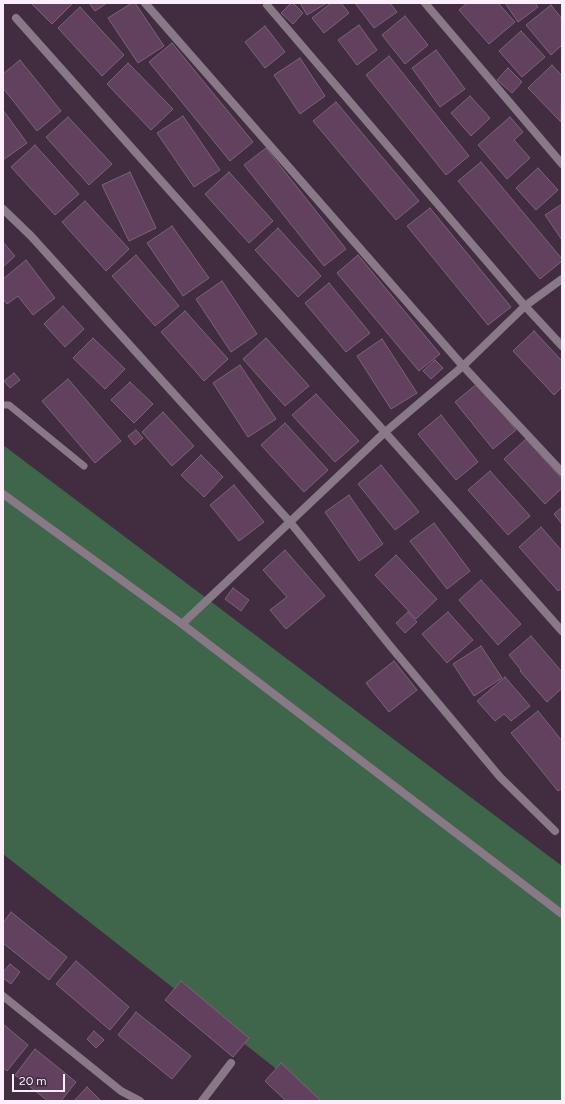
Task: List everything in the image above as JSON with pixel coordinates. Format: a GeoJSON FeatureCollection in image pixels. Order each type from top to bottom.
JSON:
{"type":"FeatureCollection","features":[{"type":"Feature","properties":{"kind":"street"},"geometry":{"type":"LineString","coordinates":[[145,3],[463,366],[562,472]]}},
{"type":"Feature","properties":{"kind":"street"},"geometry":{"type":"LineString","coordinates":[[424,3],[562,164]]}},
{"type":"Feature","properties":{"kind":"street"},"geometry":{"type":"LineString","coordinates":[[267,5],[562,346]]}},
{"type":"Feature","properties":{"kind":"street"},"geometry":{"type":"LineString","coordinates":[[16,18],[384,433],[562,631]]}},
{"type":"Feature","properties":{"kind":"street"},"geometry":{"type":"LineString","coordinates":[[3,209],[31,236],[290,522],[500,777],[555,831]]}},
{"type":"Feature","properties":{"kind":"street"},"geometry":{"type":"LineString","coordinates":[[182,624],[384,433],[463,366],[526,306],[562,279]]}},
{"type":"Feature","properties":{"kind":"street"},"geometry":{"type":"LineString","coordinates":[[3,494],[182,624],[562,914]]}},
{"type":"Feature","properties":{"kind":"street"},"geometry":{"type":"LineString","coordinates":[[3,996],[121,1091],[140,1101]]}},
{"type":"Feature","properties":{"kind":"street"},"geometry":{"type":"LineString","coordinates":[[202,1101],[231,1063]]}},
{"type":"Feature","properties":{"kind":"lane"},"geometry":{"type":"LineString","coordinates":[[3,406],[9,405],[84,466]]}},
{"type":"Feature","properties":{"kind":"green space"},"geometry":{"type":"Polygon","coordinates":[[[3,445],[562,866],[562,1101],[317,1101],[3,854],[3,445]]]}},
{"type":"Feature","properties":{"kind":"building"},"geometry":{"type":"Polygon","coordinates":[[[31,3],[73,3],[52,24],[31,3]]]}},
{"type":"Feature","properties":{"kind":"building"},"geometry":{"type":"Polygon","coordinates":[[[89,3],[107,3],[95,11],[89,3]]]}},
{"type":"Feature","properties":{"kind":"building"},"geometry":{"type":"Polygon","coordinates":[[[132,3],[135,3],[164,46],[138,63],[108,18],[132,3]]]}},
{"type":"Feature","properties":{"kind":"building"},"geometry":{"type":"Polygon","coordinates":[[[291,3],[293,3],[303,13],[293,24],[281,13],[291,3]]]}},
{"type":"Feature","properties":{"kind":"building"},"geometry":{"type":"Polygon","coordinates":[[[300,3],[327,3],[307,15],[300,3]]]}},
{"type":"Feature","properties":{"kind":"building"},"geometry":{"type":"Polygon","coordinates":[[[331,3],[341,3],[349,13],[324,33],[312,18],[331,3]]]}},
{"type":"Feature","properties":{"kind":"building"},"geometry":{"type":"Polygon","coordinates":[[[355,3],[390,3],[397,12],[374,28],[355,3]]]}},
{"type":"Feature","properties":{"kind":"building"},"geometry":{"type":"Polygon","coordinates":[[[467,3],[498,3],[515,22],[489,44],[459,10],[467,3]]]}},
{"type":"Feature","properties":{"kind":"building"},"geometry":{"type":"Polygon","coordinates":[[[505,3],[535,3],[538,7],[518,22],[505,3]]]}},
{"type":"Feature","properties":{"kind":"building"},"geometry":{"type":"Polygon","coordinates":[[[551,5],[562,19],[562,45],[551,55],[526,25],[551,5]]]}},
{"type":"Feature","properties":{"kind":"building"},"geometry":{"type":"Polygon","coordinates":[[[80,7],[124,55],[102,76],[58,28],[80,7]]]}},
{"type":"Feature","properties":{"kind":"building"},"geometry":{"type":"Polygon","coordinates":[[[405,16],[428,45],[405,64],[382,35],[405,16]]]}},
{"type":"Feature","properties":{"kind":"building"},"geometry":{"type":"Polygon","coordinates":[[[359,25],[377,50],[357,65],[338,40],[359,25]]]}},
{"type":"Feature","properties":{"kind":"building"},"geometry":{"type":"Polygon","coordinates":[[[265,26],[285,52],[265,68],[245,42],[265,26]]]}},
{"type":"Feature","properties":{"kind":"building"},"geometry":{"type":"Polygon","coordinates":[[[521,31],[545,57],[522,77],[499,51],[521,31]]]}},
{"type":"Feature","properties":{"kind":"building"},"geometry":{"type":"Polygon","coordinates":[[[172,43],[253,142],[230,161],[149,62],[172,43]]]}},
{"type":"Feature","properties":{"kind":"building"},"geometry":{"type":"Polygon","coordinates":[[[436,50],[465,89],[440,107],[412,68],[436,50]]]}},
{"type":"Feature","properties":{"kind":"building"},"geometry":{"type":"Polygon","coordinates":[[[389,56],[469,156],[446,175],[366,75],[389,56]]]}},
{"type":"Feature","properties":{"kind":"building"},"geometry":{"type":"Polygon","coordinates":[[[300,58],[325,96],[300,114],[274,75],[300,58]]]}},
{"type":"Feature","properties":{"kind":"building"},"geometry":{"type":"Polygon","coordinates":[[[20,60],[61,111],[37,131],[3,88],[3,74],[20,60]]]}},
{"type":"Feature","properties":{"kind":"building"},"geometry":{"type":"Polygon","coordinates":[[[128,63],[173,109],[151,130],[107,84],[128,63]]]}},
{"type":"Feature","properties":{"kind":"building"},"geometry":{"type":"Polygon","coordinates":[[[552,65],[562,76],[561,122],[528,88],[552,65]]]}},
{"type":"Feature","properties":{"kind":"building"},"geometry":{"type":"Polygon","coordinates":[[[508,68],[522,82],[512,93],[497,80],[508,68]]]}},
{"type":"Feature","properties":{"kind":"building"},"geometry":{"type":"Polygon","coordinates":[[[470,96],[490,118],[471,136],[451,113],[470,96]]]}},
{"type":"Feature","properties":{"kind":"building"},"geometry":{"type":"Polygon","coordinates":[[[336,102],[419,201],[396,220],[313,121],[336,102]]]}},
{"type":"Feature","properties":{"kind":"building"},"geometry":{"type":"Polygon","coordinates":[[[3,110],[27,143],[3,160],[3,110]]]}},
{"type":"Feature","properties":{"kind":"building"},"geometry":{"type":"Polygon","coordinates":[[[183,116],[220,170],[194,187],[157,133],[183,116]]]}},
{"type":"Feature","properties":{"kind":"building"},"geometry":{"type":"Polygon","coordinates":[[[68,117],[112,164],[89,185],[46,137],[68,117]]]}},
{"type":"Feature","properties":{"kind":"building"},"geometry":{"type":"Polygon","coordinates":[[[510,117],[523,132],[514,140],[530,158],[507,179],[478,145],[510,117]]]}},
{"type":"Feature","properties":{"kind":"building"},"geometry":{"type":"Polygon","coordinates":[[[35,145],[79,194],[55,215],[11,167],[35,145]]]}},
{"type":"Feature","properties":{"kind":"building"},"geometry":{"type":"Polygon","coordinates":[[[266,148],[346,249],[324,266],[244,165],[266,148]]]}},
{"type":"Feature","properties":{"kind":"building"},"geometry":{"type":"Polygon","coordinates":[[[481,162],[562,259],[562,261],[540,279],[458,181],[481,162]]]}},
{"type":"Feature","properties":{"kind":"building"},"geometry":{"type":"Polygon","coordinates":[[[538,168],[558,190],[536,210],[516,188],[538,168]]]}},
{"type":"Feature","properties":{"kind":"building"},"geometry":{"type":"Polygon","coordinates":[[[130,172],[156,228],[129,241],[102,185],[130,172]]]}},
{"type":"Feature","properties":{"kind":"building"},"geometry":{"type":"Polygon","coordinates":[[[229,172],[273,221],[249,243],[205,194],[229,172]]]}},
{"type":"Feature","properties":{"kind":"building"},"geometry":{"type":"Polygon","coordinates":[[[85,201],[129,249],[106,271],[62,222],[85,201]]]}},
{"type":"Feature","properties":{"kind":"building"},"geometry":{"type":"Polygon","coordinates":[[[562,204],[562,240],[545,215],[562,204]]]}},
{"type":"Feature","properties":{"kind":"building"},"geometry":{"type":"Polygon","coordinates":[[[430,208],[511,307],[488,325],[407,226],[430,208]]]}},
{"type":"Feature","properties":{"kind":"building"},"geometry":{"type":"Polygon","coordinates":[[[172,226],[209,278],[183,296],[147,243],[172,226]]]}},
{"type":"Feature","properties":{"kind":"building"},"geometry":{"type":"Polygon","coordinates":[[[278,228],[321,276],[298,297],[255,250],[278,228]]]}},
{"type":"Feature","properties":{"kind":"building"},"geometry":{"type":"Polygon","coordinates":[[[3,242],[15,256],[3,267],[3,242]]]}},
{"type":"Feature","properties":{"kind":"building"},"geometry":{"type":"Polygon","coordinates":[[[136,255],[179,306],[155,326],[112,276],[136,255]]]}},
{"type":"Feature","properties":{"kind":"building"},"geometry":{"type":"Polygon","coordinates":[[[358,255],[440,354],[419,371],[337,273],[358,255]]]}},
{"type":"Feature","properties":{"kind":"building"},"geometry":{"type":"Polygon","coordinates":[[[26,260],[55,298],[33,315],[18,296],[7,304],[3,299],[3,279],[26,260]]]}},
{"type":"Feature","properties":{"kind":"building"},"geometry":{"type":"Polygon","coordinates":[[[222,281],[257,334],[231,352],[196,299],[222,281]]]}},
{"type":"Feature","properties":{"kind":"building"},"geometry":{"type":"Polygon","coordinates":[[[329,283],[370,333],[346,352],[305,303],[329,283]]]}},
{"type":"Feature","properties":{"kind":"building"},"geometry":{"type":"Polygon","coordinates":[[[63,306],[84,329],[65,347],[44,324],[63,306]]]}},
{"type":"Feature","properties":{"kind":"building"},"geometry":{"type":"Polygon","coordinates":[[[185,311],[228,359],[204,381],[161,332],[185,311]]]}},
{"type":"Feature","properties":{"kind":"building"},"geometry":{"type":"Polygon","coordinates":[[[534,331],[562,361],[562,387],[554,395],[513,351],[534,331]]]}},
{"type":"Feature","properties":{"kind":"building"},"geometry":{"type":"Polygon","coordinates":[[[93,338],[125,369],[105,389],[73,358],[93,338]]]}},
{"type":"Feature","properties":{"kind":"building"},"geometry":{"type":"Polygon","coordinates":[[[266,338],[309,386],[285,406],[243,359],[266,338]]]}},
{"type":"Feature","properties":{"kind":"building"},"geometry":{"type":"Polygon","coordinates":[[[382,339],[417,393],[391,409],[357,356],[382,339]]]}},
{"type":"Feature","properties":{"kind":"building"},"geometry":{"type":"Polygon","coordinates":[[[435,360],[443,368],[431,379],[423,371],[435,360]]]}},
{"type":"Feature","properties":{"kind":"building"},"geometry":{"type":"Polygon","coordinates":[[[240,365],[276,419],[248,437],[213,383],[240,365]]]}},
{"type":"Feature","properties":{"kind":"building"},"geometry":{"type":"Polygon","coordinates":[[[14,373],[20,380],[10,388],[4,381],[14,373]]]}},
{"type":"Feature","properties":{"kind":"building"},"geometry":{"type":"Polygon","coordinates":[[[68,379],[121,441],[95,463],[42,401],[68,379]]]}},
{"type":"Feature","properties":{"kind":"building"},"geometry":{"type":"Polygon","coordinates":[[[130,382],[153,404],[134,423],[111,400],[130,382]]]}},
{"type":"Feature","properties":{"kind":"building"},"geometry":{"type":"Polygon","coordinates":[[[478,383],[516,430],[493,449],[455,402],[478,383]]]}},
{"type":"Feature","properties":{"kind":"building"},"geometry":{"type":"Polygon","coordinates":[[[316,394],[359,441],[335,462],[292,415],[316,394]]]}},
{"type":"Feature","properties":{"kind":"building"},"geometry":{"type":"Polygon","coordinates":[[[163,412],[194,446],[172,466],[142,432],[163,412]]]}},
{"type":"Feature","properties":{"kind":"building"},"geometry":{"type":"Polygon","coordinates":[[[441,415],[478,462],[456,480],[418,434],[441,415]]]}},
{"type":"Feature","properties":{"kind":"building"},"geometry":{"type":"Polygon","coordinates":[[[285,423],[328,470],[304,492],[261,445],[285,423]]]}},
{"type":"Feature","properties":{"kind":"building"},"geometry":{"type":"Polygon","coordinates":[[[136,430],[143,438],[135,445],[128,436],[136,430]]]}},
{"type":"Feature","properties":{"kind":"building"},"geometry":{"type":"Polygon","coordinates":[[[526,439],[562,479],[562,488],[545,504],[504,459],[526,439]]]}},
{"type":"Feature","properties":{"kind":"building"},"geometry":{"type":"Polygon","coordinates":[[[201,455],[223,477],[204,497],[181,475],[201,455]]]}},
{"type":"Feature","properties":{"kind":"building"},"geometry":{"type":"Polygon","coordinates":[[[381,465],[419,512],[395,530],[358,484],[381,465]]]}},
{"type":"Feature","properties":{"kind":"building"},"geometry":{"type":"Polygon","coordinates":[[[490,471],[530,516],[508,535],[468,490],[490,471]]]}},
{"type":"Feature","properties":{"kind":"building"},"geometry":{"type":"Polygon","coordinates":[[[234,485],[264,522],[239,541],[210,505],[234,485]]]}},
{"type":"Feature","properties":{"kind":"building"},"geometry":{"type":"Polygon","coordinates":[[[349,495],[383,544],[359,561],[325,512],[349,495]]]}},
{"type":"Feature","properties":{"kind":"building"},"geometry":{"type":"Polygon","coordinates":[[[562,507],[562,524],[554,514],[562,507]]]}},
{"type":"Feature","properties":{"kind":"building"},"geometry":{"type":"Polygon","coordinates":[[[434,523],[470,571],[447,589],[410,541],[434,523]]]}},
{"type":"Feature","properties":{"kind":"building"},"geometry":{"type":"Polygon","coordinates":[[[541,527],[562,551],[562,588],[558,591],[519,547],[541,527]]]}},
{"type":"Feature","properties":{"kind":"building"},"geometry":{"type":"Polygon","coordinates":[[[285,550],[325,596],[286,629],[270,610],[287,597],[263,570],[285,550]]]}},
{"type":"Feature","properties":{"kind":"building"},"geometry":{"type":"Polygon","coordinates":[[[396,555],[437,599],[416,619],[375,575],[396,555]]]}},
{"type":"Feature","properties":{"kind":"building"},"geometry":{"type":"Polygon","coordinates":[[[481,580],[521,624],[498,645],[459,600],[481,580]]]}},
{"type":"Feature","properties":{"kind":"building"},"geometry":{"type":"Polygon","coordinates":[[[233,588],[249,600],[241,611],[225,599],[233,588]]]}},
{"type":"Feature","properties":{"kind":"building"},"geometry":{"type":"Polygon","coordinates":[[[408,612],[417,622],[405,633],[396,623],[408,612]]]}},
{"type":"Feature","properties":{"kind":"building"},"geometry":{"type":"Polygon","coordinates":[[[448,612],[473,640],[447,663],[422,634],[448,612]]]}},
{"type":"Feature","properties":{"kind":"building"},"geometry":{"type":"Polygon","coordinates":[[[531,636],[562,672],[562,688],[547,702],[520,671],[521,670],[509,655],[531,636]]]}},
{"type":"Feature","properties":{"kind":"building"},"geometry":{"type":"Polygon","coordinates":[[[481,646],[502,678],[474,696],[453,664],[481,646]]]}},
{"type":"Feature","properties":{"kind":"building"},"geometry":{"type":"Polygon","coordinates":[[[394,661],[417,690],[389,712],[366,683],[394,661]]]}},
{"type":"Feature","properties":{"kind":"building"},"geometry":{"type":"Polygon","coordinates":[[[505,677],[530,706],[511,721],[504,714],[495,721],[477,701],[505,677]]]}},
{"type":"Feature","properties":{"kind":"building"},"geometry":{"type":"Polygon","coordinates":[[[538,711],[562,741],[562,788],[558,791],[511,733],[538,711]]]}},
{"type":"Feature","properties":{"kind":"building"},"geometry":{"type":"Polygon","coordinates":[[[11,912],[67,957],[49,980],[3,943],[3,923],[11,912]]]}},
{"type":"Feature","properties":{"kind":"building"},"geometry":{"type":"Polygon","coordinates":[[[76,961],[129,1007],[110,1030],[56,984],[76,961]]]}},
{"type":"Feature","properties":{"kind":"building"},"geometry":{"type":"Polygon","coordinates":[[[10,964],[20,972],[11,984],[3,978],[3,972],[10,964]]]}},
{"type":"Feature","properties":{"kind":"building"},"geometry":{"type":"Polygon","coordinates":[[[181,981],[249,1038],[233,1057],[165,1000],[181,981]]]}},
{"type":"Feature","properties":{"kind":"building"},"geometry":{"type":"Polygon","coordinates":[[[136,1012],[191,1056],[172,1079],[118,1035],[136,1012]]]}},
{"type":"Feature","properties":{"kind":"building"},"geometry":{"type":"Polygon","coordinates":[[[3,1024],[28,1045],[7,1071],[3,1068],[3,1024]]]}},
{"type":"Feature","properties":{"kind":"building"},"geometry":{"type":"Polygon","coordinates":[[[94,1031],[104,1040],[96,1048],[87,1039],[94,1031]]]}},
{"type":"Feature","properties":{"kind":"building"},"geometry":{"type":"Polygon","coordinates":[[[35,1049],[76,1082],[61,1101],[48,1101],[15,1075],[35,1049]]]}},
{"type":"Feature","properties":{"kind":"building"},"geometry":{"type":"Polygon","coordinates":[[[281,1063],[321,1101],[286,1101],[265,1081],[281,1063]]]}},
{"type":"Feature","properties":{"kind":"building"},"geometry":{"type":"Polygon","coordinates":[[[87,1087],[101,1101],[74,1101],[87,1087]]]}}]}
